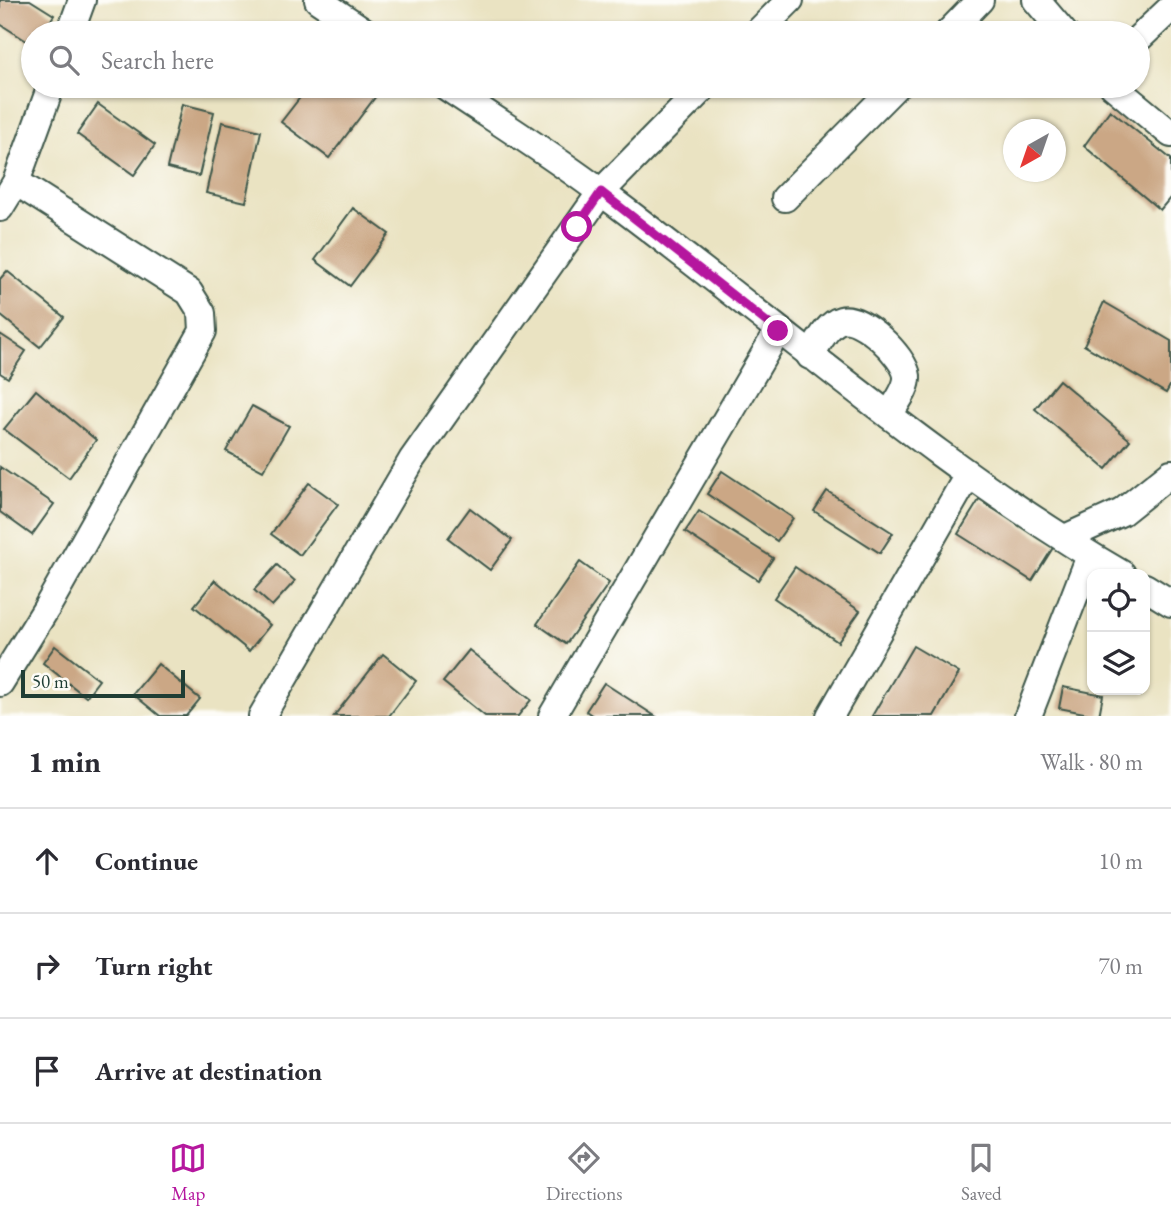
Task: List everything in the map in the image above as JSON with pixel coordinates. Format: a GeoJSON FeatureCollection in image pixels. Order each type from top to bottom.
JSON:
{"type":"FeatureCollection","features":[{"type":"Feature","properties":{"kind":"street"},"geometry":{"type":"LineString","coordinates":[[74,21],[82,0]]}},
{"type":"Feature","properties":{"kind":"street"},"geometry":{"type":"LineString","coordinates":[[318,0],[349,21]]}},
{"type":"Feature","properties":{"kind":"street"},"geometry":{"type":"LineString","coordinates":[[769,21],[790,0]]}},
{"type":"Feature","properties":{"kind":"street"},"geometry":{"type":"LineString","coordinates":[[960,21],[980,0]]}},
{"type":"Feature","properties":{"kind":"street"},"geometry":{"type":"LineString","coordinates":[[1036,0],[1054,21]]}},
{"type":"Feature","properties":{"kind":"street"},"geometry":{"type":"LineString","coordinates":[[1150,28],[1171,8]]}},
{"type":"Feature","properties":{"kind":"street"},"geometry":{"type":"LineString","coordinates":[[0,208],[16,182],[47,98]]}},
{"type":"Feature","properties":{"kind":"street"},"geometry":{"type":"LineString","coordinates":[[463,98],[601,192],[810,356],[968,475],[1113,569]]}},
{"type":"Feature","properties":{"kind":"street"},"geometry":{"type":"LineString","coordinates":[[262,716],[412,460],[601,192],[693,98]]}},
{"type":"Feature","properties":{"kind":"street"},"geometry":{"type":"LineString","coordinates":[[785,198],[884,98]]}},
{"type":"Feature","properties":{"kind":"street"},"geometry":{"type":"LineString","coordinates":[[1128,98],[1171,134]]}},
{"type":"Feature","properties":{"kind":"street"},"geometry":{"type":"LineString","coordinates":[[0,683],[46,609],[203,331],[202,313],[189,292],[16,182]]}},
{"type":"Feature","properties":{"kind":"street"},"geometry":{"type":"LineString","coordinates":[[810,356],[827,330],[839,320],[849,319],[859,323],[893,349],[902,361],[907,379],[889,415]]}},
{"type":"Feature","properties":{"kind":"street"},"geometry":{"type":"LineString","coordinates":[[552,716],[778,331]]}},
{"type":"Feature","properties":{"kind":"street"},"geometry":{"type":"LineString","coordinates":[[1065,538],[1122,512],[1171,473]]}},
{"type":"Feature","properties":{"kind":"street"},"geometry":{"type":"LineString","coordinates":[[830,716],[968,475]]}},
{"type":"Feature","properties":{"kind":"street"},"geometry":{"type":"LineString","coordinates":[[1028,716],[1090,556]]}},
{"type":"Feature","properties":{"kind":"street"},"geometry":{"type":"LineString","coordinates":[[1150,590],[1171,603]]}},
{"type":"Feature","properties":{"kind":"building"},"geometry":{"type":"Polygon","coordinates":[[[0,0],[30,0],[54,15],[50,21],[21,21],[21,37],[0,24],[0,0]]]}},
{"type":"Feature","properties":{"kind":"building"},"geometry":{"type":"Polygon","coordinates":[[[300,98],[374,98],[329,158],[281,122],[300,98]]]}},
{"type":"Feature","properties":{"kind":"building"},"geometry":{"type":"Polygon","coordinates":[[[98,104],[155,145],[134,175],[77,134],[98,104]]]}},
{"type":"Feature","properties":{"kind":"building"},"geometry":{"type":"Polygon","coordinates":[[[182,104],[214,112],[199,176],[167,168],[182,104]]]}},
{"type":"Feature","properties":{"kind":"building"},"geometry":{"type":"Polygon","coordinates":[[[1110,110],[1171,159],[1171,197],[1160,210],[1084,146],[1110,110]]]}},
{"type":"Feature","properties":{"kind":"building"},"geometry":{"type":"Polygon","coordinates":[[[222,122],[261,131],[246,202],[206,193],[222,122]]]}},
{"type":"Feature","properties":{"kind":"building"},"geometry":{"type":"Polygon","coordinates":[[[353,208],[389,234],[350,286],[315,260],[353,208]]]}},
{"type":"Feature","properties":{"kind":"building"},"geometry":{"type":"Polygon","coordinates":[[[7,271],[64,317],[40,347],[0,315],[0,279],[7,271]]]}},
{"type":"Feature","properties":{"kind":"building"},"geometry":{"type":"Polygon","coordinates":[[[1104,302],[1171,341],[1171,384],[1166,393],[1084,345],[1104,302]]]}},
{"type":"Feature","properties":{"kind":"building"},"geometry":{"type":"Polygon","coordinates":[[[0,334],[26,351],[8,378],[0,373],[0,334]]]}},
{"type":"Feature","properties":{"kind":"building"},"geometry":{"type":"Polygon","coordinates":[[[1059,380],[1130,440],[1106,469],[1035,409],[1059,380]]]}},
{"type":"Feature","properties":{"kind":"building"},"geometry":{"type":"Polygon","coordinates":[[[36,390],[96,440],[69,478],[4,429],[36,390]]]}},
{"type":"Feature","properties":{"kind":"building"},"geometry":{"type":"Polygon","coordinates":[[[252,406],[289,426],[263,471],[226,451],[252,406]]]}},
{"type":"Feature","properties":{"kind":"building"},"geometry":{"type":"Polygon","coordinates":[[[0,467],[54,504],[32,535],[0,512],[0,467]]]}},
{"type":"Feature","properties":{"kind":"building"},"geometry":{"type":"Polygon","coordinates":[[[722,471],[793,518],[777,541],[707,494],[722,471]]]}},
{"type":"Feature","properties":{"kind":"building"},"geometry":{"type":"Polygon","coordinates":[[[309,483],[338,504],[300,555],[271,534],[309,483]]]}},
{"type":"Feature","properties":{"kind":"building"},"geometry":{"type":"Polygon","coordinates":[[[827,491],[893,533],[880,553],[814,511],[827,491]]]}},
{"type":"Feature","properties":{"kind":"building"},"geometry":{"type":"Polygon","coordinates":[[[979,500],[1054,546],[1032,581],[958,534],[979,500]]]}},
{"type":"Feature","properties":{"kind":"building"},"geometry":{"type":"Polygon","coordinates":[[[470,508],[512,540],[490,570],[448,538],[470,508]]]}},
{"type":"Feature","properties":{"kind":"building"},"geometry":{"type":"Polygon","coordinates":[[[699,511],[773,558],[758,580],[685,532],[699,511]]]}},
{"type":"Feature","properties":{"kind":"building"},"geometry":{"type":"Polygon","coordinates":[[[580,562],[609,583],[566,644],[537,624],[580,562]]]}},
{"type":"Feature","properties":{"kind":"building"},"geometry":{"type":"Polygon","coordinates":[[[277,565],[295,581],[272,606],[254,590],[277,565]]]}},
{"type":"Feature","properties":{"kind":"building"},"geometry":{"type":"Polygon","coordinates":[[[795,567],[860,611],[838,642],[774,598],[795,567]]]}},
{"type":"Feature","properties":{"kind":"building"},"geometry":{"type":"Polygon","coordinates":[[[215,580],[270,625],[249,651],[194,606],[215,580]]]}},
{"type":"Feature","properties":{"kind":"building"},"geometry":{"type":"Polygon","coordinates":[[[55,646],[99,680],[86,697],[43,663],[55,646]]]}},
{"type":"Feature","properties":{"kind":"building"},"geometry":{"type":"Polygon","coordinates":[[[913,646],[959,673],[934,716],[872,716],[913,646]]]}},
{"type":"Feature","properties":{"kind":"building"},"geometry":{"type":"Polygon","coordinates":[[[469,650],[531,700],[518,716],[485,716],[443,682],[469,650]]]}},
{"type":"Feature","properties":{"kind":"building"},"geometry":{"type":"Polygon","coordinates":[[[383,654],[416,681],[389,716],[334,716],[383,654]]]}},
{"type":"Feature","properties":{"kind":"building"},"geometry":{"type":"Polygon","coordinates":[[[158,664],[200,699],[186,716],[160,716],[133,694],[158,664]]]}},
{"type":"Feature","properties":{"kind":"building"},"geometry":{"type":"Polygon","coordinates":[[[604,683],[655,716],[593,716],[586,711],[604,683]]]}},
{"type":"Feature","properties":{"kind":"building"},"geometry":{"type":"Polygon","coordinates":[[[1063,687],[1087,692],[1087,695],[1103,695],[1099,716],[1059,708],[1063,687]]]}},
{"type":"Feature","properties":{"kind":"route"},"geometry":{"type":"LineString","coordinates":[[577,227],[601,192],[778,331]]}}]}
